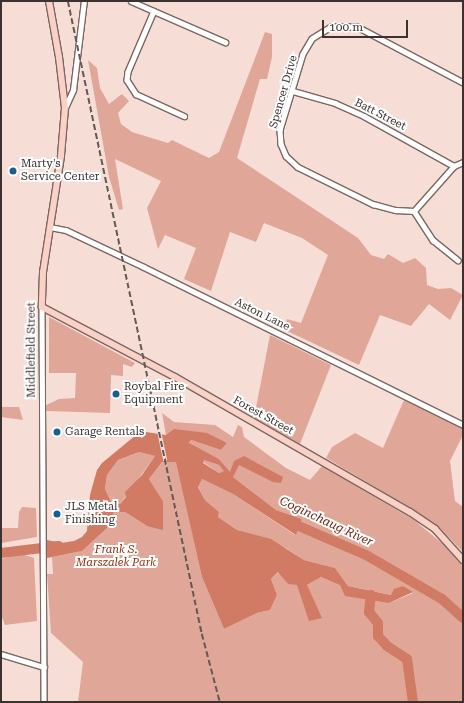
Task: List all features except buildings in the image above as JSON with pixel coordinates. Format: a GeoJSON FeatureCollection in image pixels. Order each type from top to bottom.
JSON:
{"type":"FeatureCollection","features":[{"type":"Feature","properties":{"kind":"main road","name":"Middlefield Street"},"geometry":{"type":"LineString","coordinates":[[42,307],[50,227],[65,108],[59,57],[49,1]]}},
{"type":"Feature","properties":{"kind":"main road","name":"Forest Street"},"geometry":{"type":"LineString","coordinates":[[42,307],[169,374],[410,512],[435,529],[463,560]]}},
{"type":"Feature","properties":{"kind":"street"},"geometry":{"type":"LineString","coordinates":[[65,108],[73,90],[84,1]]}},
{"type":"Feature","properties":{"kind":"street"},"geometry":{"type":"LineString","coordinates":[[131,1],[225,42]]}},
{"type":"Feature","properties":{"kind":"street"},"geometry":{"type":"LineString","coordinates":[[154,12],[128,72],[127,80],[136,94],[184,116]]}},
{"type":"Feature","properties":{"kind":"street","name":"Spencer Drive"},"geometry":{"type":"LineString","coordinates":[[414,211],[373,204],[298,167],[286,156],[281,144],[280,130],[304,54],[312,39],[331,27],[344,26],[357,28],[374,35],[463,83]]}},
{"type":"Feature","properties":{"kind":"street","name":"Batt Street"},"geometry":{"type":"LineString","coordinates":[[292,91],[335,103],[364,116],[454,166]]}},
{"type":"Feature","properties":{"kind":"street"},"geometry":{"type":"LineString","coordinates":[[458,260],[433,240],[414,211],[454,166],[463,162]]}},
{"type":"Feature","properties":{"kind":"street","name":"Aston Lane"},"geometry":{"type":"LineString","coordinates":[[50,227],[66,230],[144,267],[463,425]]}},
{"type":"Feature","properties":{"kind":"street","name":"Middlefield Street"},"geometry":{"type":"LineString","coordinates":[[42,307],[44,702]]}},
{"type":"Feature","properties":{"kind":"street"},"geometry":{"type":"LineString","coordinates":[[1,654],[44,667]]}},
{"type":"Feature","properties":{"kind":"green space"},"geometry":{"type":"Polygon","coordinates":[[[265,32],[272,34],[272,57],[267,79],[260,79],[237,158],[358,238],[371,255],[384,259],[388,254],[403,263],[415,258],[426,268],[427,285],[438,289],[451,288],[463,295],[450,320],[429,304],[411,326],[380,315],[359,365],[283,329],[287,319],[301,323],[328,255],[302,238],[264,223],[256,242],[230,232],[211,291],[184,279],[196,248],[165,235],[158,249],[147,208],[161,181],[115,159],[123,209],[119,210],[109,177],[88,60],[97,68],[100,88],[109,104],[122,94],[129,101],[118,113],[121,124],[132,132],[168,143],[172,140],[209,158],[219,152],[265,32]]]}},
{"type":"Feature","properties":{"kind":"green space"},"geometry":{"type":"Polygon","coordinates":[[[49,317],[135,363],[132,367],[123,364],[123,376],[111,375],[110,413],[46,411],[44,406],[59,399],[75,398],[76,373],[49,373],[49,317]]]}},
{"type":"Feature","properties":{"kind":"green space"},"geometry":{"type":"Polygon","coordinates":[[[270,335],[331,365],[300,444],[254,418],[270,335]]]}},
{"type":"Feature","properties":{"kind":"green space"},"geometry":{"type":"Polygon","coordinates":[[[404,400],[463,427],[463,435],[450,461],[455,501],[463,507],[463,552],[439,527],[419,513],[326,458],[332,447],[355,433],[383,448],[404,400]]]}},
{"type":"Feature","properties":{"kind":"green space"},"geometry":{"type":"Polygon","coordinates":[[[1,407],[19,407],[23,420],[1,417],[1,407]]]}},
{"type":"Feature","properties":{"kind":"green space","name":"Frank S. Marszalek Park"},"geometry":{"type":"Polygon","coordinates":[[[162,413],[174,422],[215,425],[233,437],[238,425],[242,427],[244,437],[286,468],[310,480],[322,466],[414,520],[443,544],[463,567],[463,702],[78,702],[83,662],[51,633],[47,574],[53,574],[52,557],[82,551],[107,528],[114,512],[125,512],[147,526],[163,501],[149,479],[162,462],[177,462],[202,577],[224,629],[257,613],[270,610],[277,595],[271,579],[279,572],[288,584],[307,585],[321,577],[389,603],[413,593],[403,586],[392,595],[348,586],[335,568],[304,560],[286,548],[237,530],[218,517],[219,512],[205,500],[198,486],[202,479],[233,494],[295,535],[302,519],[276,510],[233,477],[219,459],[189,444],[191,440],[221,450],[227,443],[166,435],[162,413]]]}},
{"type":"Feature","properties":{"kind":"green space"},"geometry":{"type":"Polygon","coordinates":[[[139,452],[155,456],[120,504],[112,504],[105,489],[107,475],[118,460],[139,452]]]}},
{"type":"Feature","properties":{"kind":"green space"},"geometry":{"type":"Polygon","coordinates":[[[204,460],[219,465],[225,471],[219,473],[203,462],[204,460]]]}},
{"type":"Feature","properties":{"kind":"green space"},"geometry":{"type":"Polygon","coordinates":[[[22,507],[36,508],[37,537],[1,543],[1,528],[18,528],[19,512],[22,507]]]}},
{"type":"Feature","properties":{"kind":"green space"},"geometry":{"type":"Polygon","coordinates":[[[21,554],[34,558],[37,621],[5,625],[1,614],[1,559],[21,554]]]}},
{"type":"Feature","properties":{"kind":"shaded area"},"geometry":{"type":"Polygon","coordinates":[[[174,429],[207,433],[227,443],[221,450],[191,440],[189,443],[219,459],[230,472],[234,461],[244,456],[283,477],[281,483],[273,482],[239,465],[233,477],[276,510],[302,519],[296,535],[233,494],[202,479],[198,487],[205,500],[219,512],[218,517],[237,530],[271,539],[304,560],[335,568],[348,586],[391,595],[394,589],[403,586],[413,592],[389,603],[345,596],[340,585],[321,577],[307,585],[322,618],[309,621],[297,585],[288,584],[278,572],[271,579],[277,595],[270,610],[257,613],[224,629],[202,577],[176,462],[162,462],[149,479],[163,501],[163,530],[147,526],[125,512],[114,512],[107,528],[82,551],[47,558],[47,540],[61,543],[74,541],[82,537],[87,531],[90,495],[97,470],[102,463],[136,435],[146,432],[166,435],[174,429]],[[139,452],[118,460],[107,475],[105,489],[112,504],[120,504],[126,497],[125,492],[142,475],[155,456],[139,452]],[[204,460],[203,463],[219,473],[224,471],[219,465],[204,460]]]}},
{"type":"Feature","properties":{"kind":"pier"},"geometry":{"type":"Polygon","coordinates":[[[161,431],[167,460],[163,461],[157,432],[161,431]]]}},
{"type":"Feature","properties":{"kind":"waterway","name":"Coginchaug River"},"geometry":{"type":"LineString","coordinates":[[287,521],[366,555],[442,599],[463,618]]}},
{"type":"Feature","properties":{"kind":"waterway","name":"Coginchaug River"},"geometry":{"type":"LineString","coordinates":[[1,553],[59,546]]}},
{"type":"Feature","properties":{"kind":"waterway"},"geometry":{"type":"LineString","coordinates":[[371,595],[369,612],[378,623],[378,636],[387,646],[407,659],[413,702]]}},
{"type":"Feature","properties":{"kind":"railway"},"geometry":{"type":"LineString","coordinates":[[68,1],[202,634],[220,702]]}},
{"type":"Feature","properties":{"kind":"place","name":"Marty's Service Center"},"geometry":{"type":"Point","coordinates":[13,171]}},
{"type":"Feature","properties":{"kind":"place","name":"Roybal Fire Equipment"},"geometry":{"type":"Point","coordinates":[116,394]}},
{"type":"Feature","properties":{"kind":"place","name":"Garage Rentals"},"geometry":{"type":"Point","coordinates":[57,432]}},
{"type":"Feature","properties":{"kind":"place","name":"JLS Metal Finishing"},"geometry":{"type":"Point","coordinates":[57,514]}}]}
